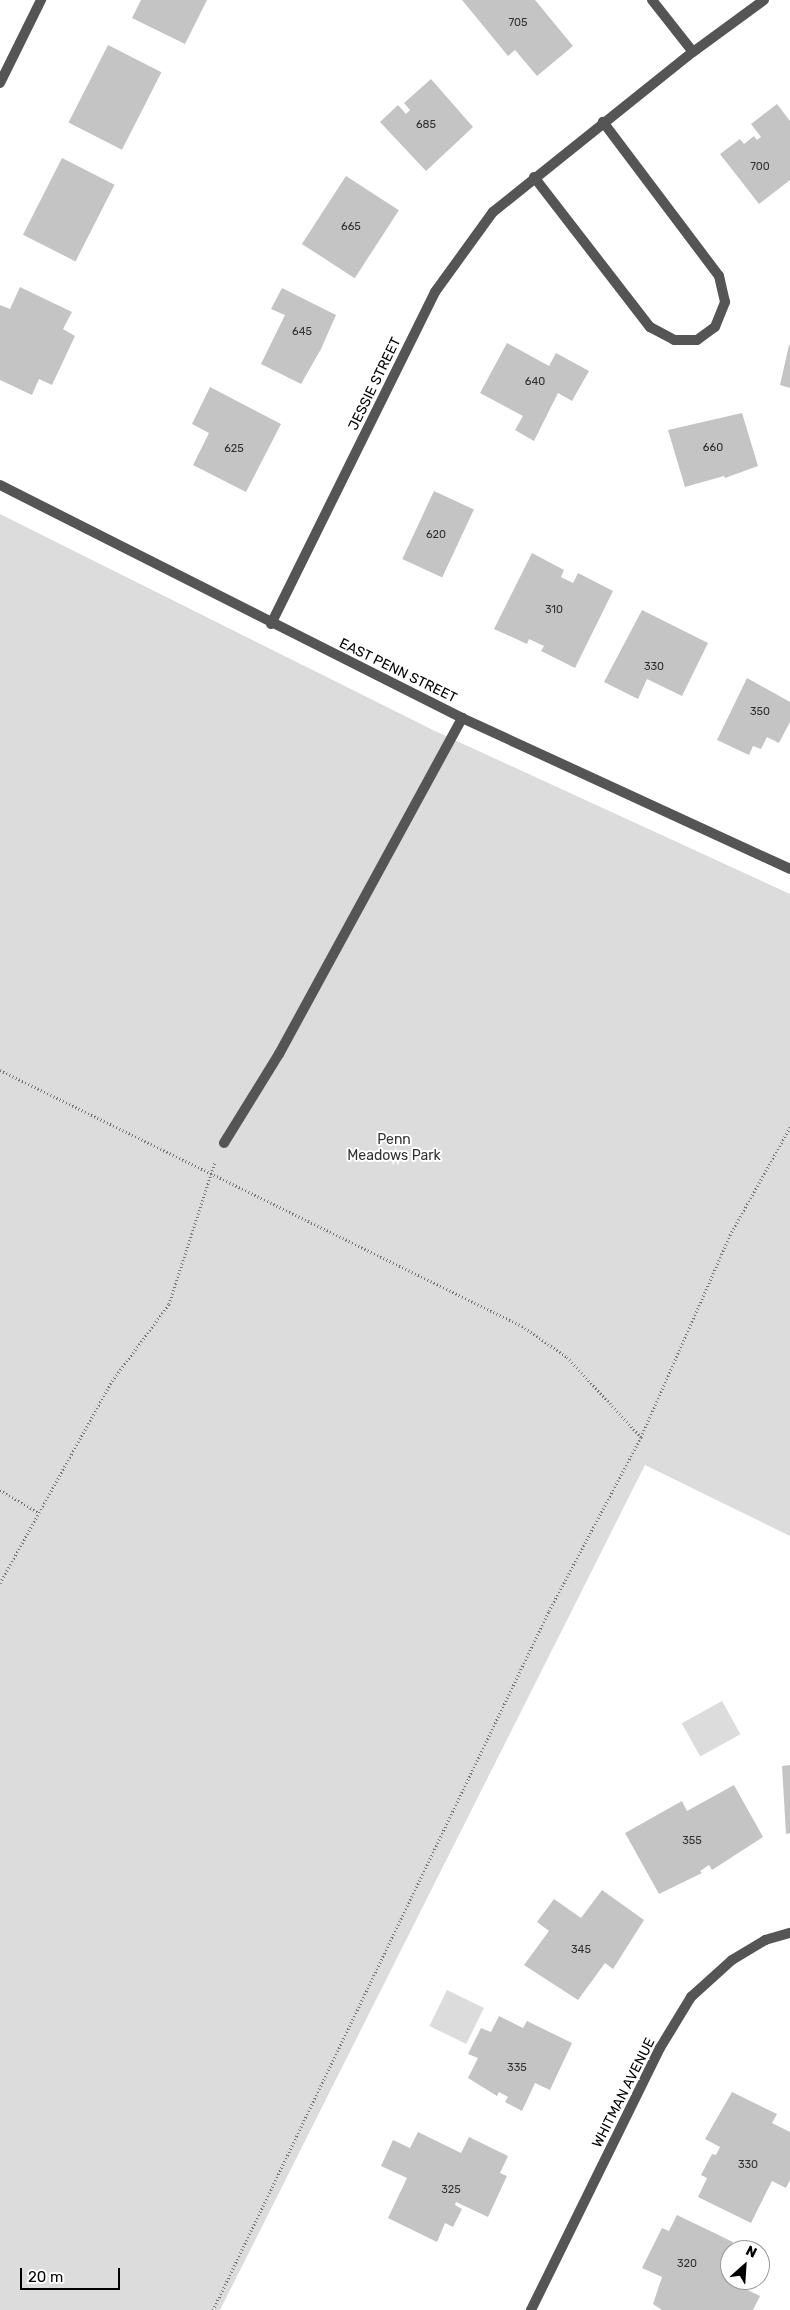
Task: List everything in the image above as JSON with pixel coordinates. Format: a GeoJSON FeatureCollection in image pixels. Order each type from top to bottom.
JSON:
{"type":"FeatureCollection","features":[{"type":"Feature","properties":{"kind":"street"},"geometry":{"type":"LineString","coordinates":[[0,83],[41,0]]}},
{"type":"Feature","properties":{"kind":"street"},"geometry":{"type":"LineString","coordinates":[[652,0],[693,52]]}},
{"type":"Feature","properties":{"kind":"street","name":"JESSIE STREET"},"geometry":{"type":"LineString","coordinates":[[271,624],[435,292],[493,212],[603,122],[760,1]]}},
{"type":"Feature","properties":{"kind":"street"},"geometry":{"type":"LineString","coordinates":[[534,177],[650,327],[674,340],[697,340],[715,327],[725,302],[719,276],[603,122]]}},
{"type":"Feature","properties":{"kind":"street","name":"EAST PENN STREET"},"geometry":{"type":"LineString","coordinates":[[0,485],[271,624],[462,718],[790,869]]}},
{"type":"Feature","properties":{"kind":"street"},"geometry":{"type":"LineString","coordinates":[[224,1143],[279,1054],[462,718]]}},
{"type":"Feature","properties":{"kind":"street","name":"WHITMAN AVENUE"},"geometry":{"type":"LineString","coordinates":[[531,2310],[660,2048],[691,1997],[732,1960],[765,1940],[790,1933]]}},
{"type":"Feature","properties":{"kind":"path"},"geometry":{"type":"LineString","coordinates":[[0,1070],[522,1326],[567,1358],[641,1437]]}},
{"type":"Feature","properties":{"kind":"path"},"geometry":{"type":"LineString","coordinates":[[213,2310],[549,1612],[641,1437],[730,1235],[790,1127]]}},
{"type":"Feature","properties":{"kind":"path"},"geometry":{"type":"LineString","coordinates":[[0,1583],[112,1381],[169,1304],[210,1173],[224,1143]]}},
{"type":"Feature","properties":{"kind":"path"},"geometry":{"type":"LineString","coordinates":[[0,1490],[39,1512]]}},
{"type":"Feature","properties":{"kind":"green space","name":"Penn Meadows Park"},"geometry":{"type":"Polygon","coordinates":[[[0,514],[435,731],[790,894],[790,1536],[645,1465],[220,2310],[0,2310],[0,514]]]}},
{"type":"Feature","properties":{"kind":"green space"},"geometry":{"type":"Polygon","coordinates":[[[722,1701],[740,1734],[700,1757],[682,1723],[722,1701]]]}},
{"type":"Feature","properties":{"kind":"green space"},"geometry":{"type":"Polygon","coordinates":[[[447,1990],[484,2008],[466,2044],[429,2026],[447,1990]]]}},
{"type":"Feature","properties":{"kind":"building"},"geometry":{"type":"Polygon","coordinates":[[[141,0],[207,0],[185,44],[132,18],[141,0]]]}},
{"type":"Feature","properties":{"kind":"building"},"geometry":{"type":"Polygon","coordinates":[[[462,0],[535,0],[573,46],[537,76],[515,50],[508,56],[462,0]]]}},
{"type":"Feature","properties":{"kind":"building"},"geometry":{"type":"Polygon","coordinates":[[[108,45],[161,72],[122,150],[69,123],[108,45]]]}},
{"type":"Feature","properties":{"kind":"building"},"geometry":{"type":"Polygon","coordinates":[[[431,79],[473,127],[426,171],[380,122],[398,105],[406,114],[410,110],[404,103],[431,79]]]}},
{"type":"Feature","properties":{"kind":"building"},"geometry":{"type":"Polygon","coordinates":[[[777,104],[790,121],[790,180],[759,204],[720,154],[740,139],[744,144],[754,136],[757,140],[761,137],[751,124],[777,104]]]}},
{"type":"Feature","properties":{"kind":"building"},"geometry":{"type":"Polygon","coordinates":[[[62,158],[115,185],[76,261],[23,235],[62,158]]]}},
{"type":"Feature","properties":{"kind":"building"},"geometry":{"type":"Polygon","coordinates":[[[346,176],[399,210],[355,278],[302,244],[346,176]]]}},
{"type":"Feature","properties":{"kind":"building"},"geometry":{"type":"Polygon","coordinates":[[[20,287],[72,312],[63,329],[75,336],[52,385],[39,379],[32,395],[0,380],[0,305],[10,309],[20,287]]]}},
{"type":"Feature","properties":{"kind":"building"},"geometry":{"type":"Polygon","coordinates":[[[282,288],[336,315],[321,349],[301,384],[261,364],[285,315],[271,309],[282,288]]]}},
{"type":"Feature","properties":{"kind":"building"},"geometry":{"type":"Polygon","coordinates":[[[507,343],[549,366],[556,353],[589,371],[572,401],[558,393],[534,441],[515,430],[523,416],[480,393],[507,343]]]}},
{"type":"Feature","properties":{"kind":"building"},"geometry":{"type":"Polygon","coordinates":[[[790,345],[790,388],[780,385],[790,345]]]}},
{"type":"Feature","properties":{"kind":"building"},"geometry":{"type":"Polygon","coordinates":[[[210,387],[281,424],[246,492],[193,465],[209,433],[192,424],[210,387]]]}},
{"type":"Feature","properties":{"kind":"building"},"geometry":{"type":"Polygon","coordinates":[[[742,413],[758,466],[725,478],[724,476],[685,487],[668,430],[742,413]]]}},
{"type":"Feature","properties":{"kind":"building"},"geometry":{"type":"Polygon","coordinates":[[[434,491],[474,510],[442,578],[402,559],[434,491]]]}},
{"type":"Feature","properties":{"kind":"building"},"geometry":{"type":"Polygon","coordinates":[[[532,553],[564,570],[561,577],[573,583],[578,573],[613,591],[575,668],[541,651],[544,646],[529,639],[527,644],[494,629],[532,553]]]}},
{"type":"Feature","properties":{"kind":"building"},"geometry":{"type":"Polygon","coordinates":[[[642,610],[708,643],[682,696],[647,679],[638,699],[604,682],[642,610]]]}},
{"type":"Feature","properties":{"kind":"building"},"geometry":{"type":"Polygon","coordinates":[[[747,678],[790,702],[790,722],[779,743],[767,737],[761,749],[753,746],[749,755],[717,740],[747,678]]]}},
{"type":"Feature","properties":{"kind":"building"},"geometry":{"type":"Polygon","coordinates":[[[790,1765],[790,1833],[786,1834],[782,1766],[790,1765]]]}},
{"type":"Feature","properties":{"kind":"building"},"geometry":{"type":"Polygon","coordinates":[[[734,1785],[763,1837],[712,1870],[709,1865],[700,1871],[702,1873],[659,1894],[625,1833],[682,1801],[687,1811],[734,1785]]]}},
{"type":"Feature","properties":{"kind":"building"},"geometry":{"type":"Polygon","coordinates":[[[602,1890],[644,1920],[613,1969],[605,1963],[578,2000],[524,1965],[549,1931],[537,1922],[554,1899],[581,1918],[602,1890]]]}},
{"type":"Feature","properties":{"kind":"building"},"geometry":{"type":"Polygon","coordinates":[[[499,2016],[523,2028],[527,2021],[572,2043],[550,2090],[535,2083],[522,2111],[505,2102],[508,2097],[499,2092],[497,2096],[468,2078],[478,2058],[468,2054],[481,2028],[491,2032],[499,2016]]]}},
{"type":"Feature","properties":{"kind":"building"},"geometry":{"type":"Polygon","coordinates":[[[732,2092],[777,2114],[772,2123],[790,2132],[790,2180],[786,2188],[772,2181],[751,2223],[698,2197],[707,2178],[701,2175],[712,2154],[716,2155],[720,2147],[705,2139],[732,2092]]]}},
{"type":"Feature","properties":{"kind":"building"},"geometry":{"type":"Polygon","coordinates":[[[418,2132],[461,2153],[469,2137],[508,2156],[500,2173],[507,2176],[488,2217],[456,2202],[455,2205],[462,2209],[453,2227],[445,2223],[437,2242],[388,2218],[407,2178],[381,2166],[393,2140],[410,2148],[418,2132]]]}},
{"type":"Feature","properties":{"kind":"building"},"geometry":{"type":"Polygon","coordinates":[[[677,2215],[729,2240],[720,2240],[720,2290],[747,2290],[760,2296],[753,2310],[662,2310],[653,2304],[662,2277],[642,2268],[662,2228],[669,2231],[677,2215]]]}}]}
